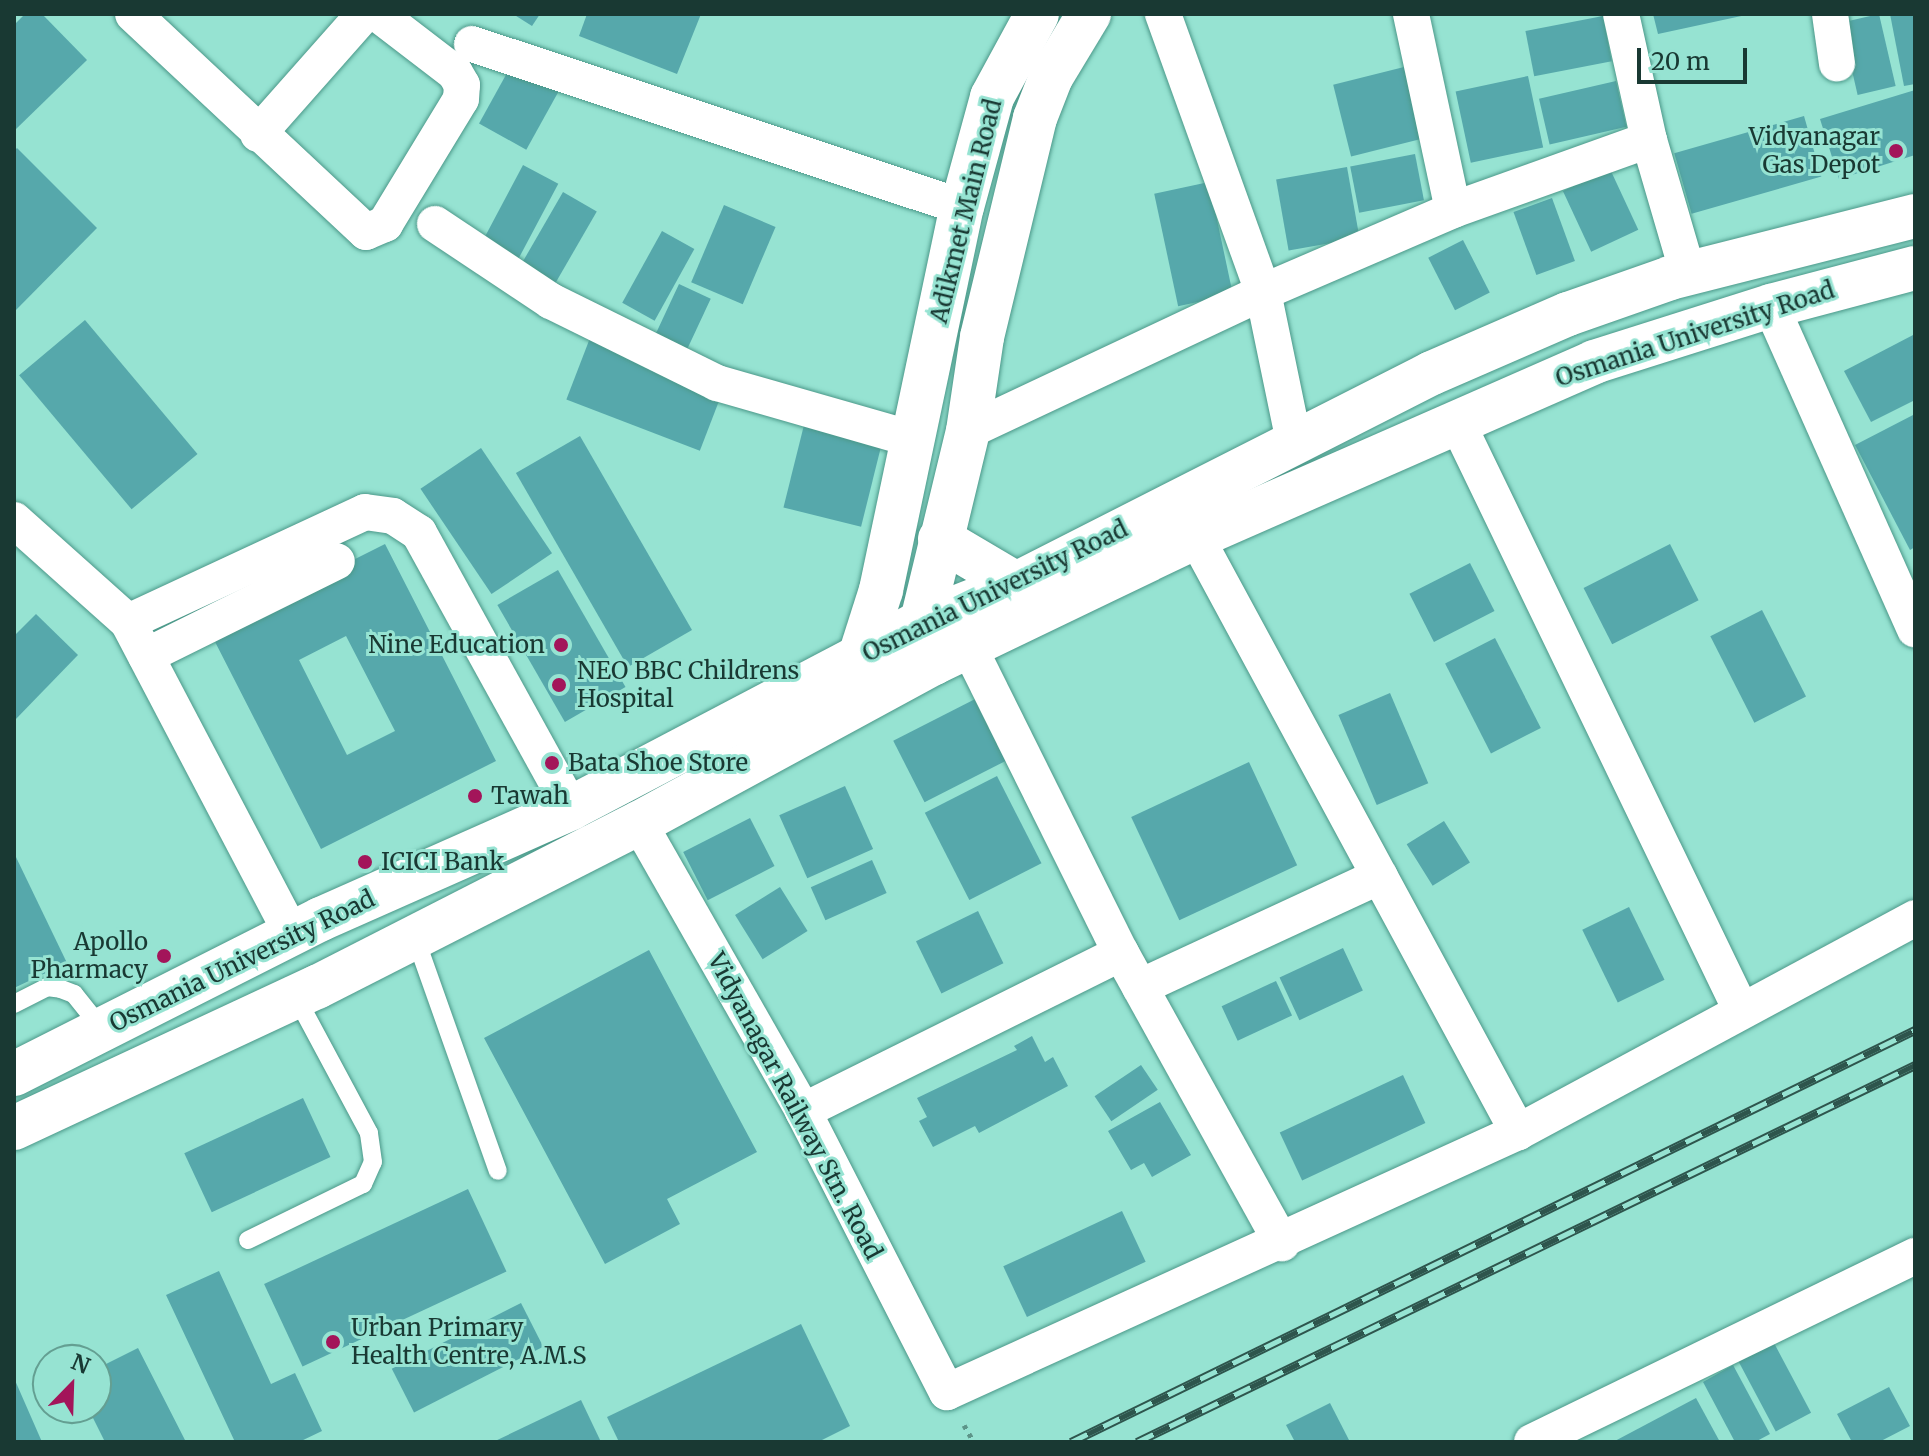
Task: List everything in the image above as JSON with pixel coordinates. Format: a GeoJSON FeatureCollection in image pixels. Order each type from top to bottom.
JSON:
{"type":"FeatureCollection","features":[{"type":"Feature","properties":{"kind":"main road","name":"Adikmet Main Road"},"geometry":{"type":"LineString","coordinates":[[868,675],[881,590],[962,207],[992,97],[1037,14]]}},
{"type":"Feature","properties":{"kind":"main road"},"geometry":{"type":"LineString","coordinates":[[951,657],[937,615],[940,539],[968,431],[982,337],[1035,118],[1051,77],[1088,15]]}},
{"type":"Feature","properties":{"kind":"main road","name":"Osmania University Road"},"geometry":{"type":"LineString","coordinates":[[14,1128],[296,997],[639,823],[868,675],[937,615],[1016,584],[1294,442],[1568,314],[1688,273],[1915,216]]}},
{"type":"Feature","properties":{"kind":"main road","name":"Osmania University Road"},"geometry":{"type":"LineString","coordinates":[[14,1074],[292,934],[868,675],[951,657],[1196,537],[1456,420],[1594,362],[1771,306],[1915,268]]}},
{"type":"Feature","properties":{"kind":"main road"},"geometry":{"type":"LineString","coordinates":[[940,539],[1016,584]]}},
{"type":"Feature","properties":{"kind":"street"},"geometry":{"type":"LineString","coordinates":[[133,14],[354,225],[366,232],[385,224],[461,99],[462,85],[455,73],[378,14]]}},
{"type":"Feature","properties":{"kind":"street"},"geometry":{"type":"LineString","coordinates":[[258,134],[364,14]]}},
{"type":"Feature","properties":{"kind":"street"},"geometry":{"type":"LineString","coordinates":[[1163,14],[1263,292],[1294,442]]}},
{"type":"Feature","properties":{"kind":"street"},"geometry":{"type":"LineString","coordinates":[[1411,14],[1453,210]]}},
{"type":"Feature","properties":{"kind":"street"},"geometry":{"type":"LineString","coordinates":[[1621,14],[1649,140],[1688,273]]}},
{"type":"Feature","properties":{"kind":"street"},"geometry":{"type":"LineString","coordinates":[[1830,14],[1837,64]]}},
{"type":"Feature","properties":{"kind":"street"},"geometry":{"type":"LineString","coordinates":[[472,44],[962,207]]}},
{"type":"Feature","properties":{"kind":"street"},"geometry":{"type":"LineString","coordinates":[[968,431],[1263,292],[1453,210],[1649,140]]}},
{"type":"Feature","properties":{"kind":"street"},"geometry":{"type":"LineString","coordinates":[[435,224],[551,301],[717,383],[912,439]]}},
{"type":"Feature","properties":{"kind":"street"},"geometry":{"type":"LineString","coordinates":[[1771,306],[1906,584],[1915,629]]}},
{"type":"Feature","properties":{"kind":"street"},"geometry":{"type":"LineString","coordinates":[[1456,420],[1741,1010]]}},
{"type":"Feature","properties":{"kind":"street"},"geometry":{"type":"LineString","coordinates":[[128,622],[365,512],[393,516],[419,533],[571,808]]}},
{"type":"Feature","properties":{"kind":"street"},"geometry":{"type":"LineString","coordinates":[[14,520],[128,622],[292,934]]}},
{"type":"Feature","properties":{"kind":"street"},"geometry":{"type":"LineString","coordinates":[[1196,537],[1518,1132]]}},
{"type":"Feature","properties":{"kind":"street"},"geometry":{"type":"LineString","coordinates":[[146,656],[337,561]]}},
{"type":"Feature","properties":{"kind":"street"},"geometry":{"type":"LineString","coordinates":[[951,657],[1121,953],[1282,1243],[1518,1132],[1915,918]]}},
{"type":"Feature","properties":{"kind":"street","name":"Vidyanagar Railway Stn. Road"},"geometry":{"type":"LineString","coordinates":[[639,823],[803,1111],[947,1392],[1282,1243]]}},
{"type":"Feature","properties":{"kind":"street"},"geometry":{"type":"LineString","coordinates":[[1140,987],[1380,876]]}},
{"type":"Feature","properties":{"kind":"street"},"geometry":{"type":"LineString","coordinates":[[803,1111],[1121,953]]}},
{"type":"Feature","properties":{"kind":"street"},"geometry":{"type":"LineString","coordinates":[[1532,1442],[1915,1256]]}},
{"type":"Feature","properties":{"kind":"lane"},"geometry":{"type":"LineString","coordinates":[[415,937],[498,1171]]}},
{"type":"Feature","properties":{"kind":"lane"},"geometry":{"type":"LineString","coordinates":[[14,1004],[47,987],[61,989],[74,994],[102,1029]]}},
{"type":"Feature","properties":{"kind":"lane"},"geometry":{"type":"LineString","coordinates":[[248,1240],[363,1184],[373,1162],[369,1133],[296,997]]}},
{"type":"Feature","properties":{"kind":"path"},"geometry":{"type":"LineString","coordinates":[[967,1430],[974,1442]]}},
{"type":"Feature","properties":{"kind":"building"},"geometry":{"type":"Polygon","coordinates":[[[25,14],[42,14],[87,60],[14,131],[14,25],[25,14]]]}},
{"type":"Feature","properties":{"kind":"building"},"geometry":{"type":"Polygon","coordinates":[[[513,14],[540,14],[532,26],[513,14]]]}},
{"type":"Feature","properties":{"kind":"building"},"geometry":{"type":"Polygon","coordinates":[[[587,14],[701,14],[677,74],[579,36],[587,14]]]}},
{"type":"Feature","properties":{"kind":"building"},"geometry":{"type":"Polygon","coordinates":[[[1653,14],[1746,14],[1746,15],[1658,34],[1653,14]]]}},
{"type":"Feature","properties":{"kind":"building"},"geometry":{"type":"Polygon","coordinates":[[[1879,14],[1896,86],[1858,95],[1841,23],[1879,14]]]}},
{"type":"Feature","properties":{"kind":"building"},"geometry":{"type":"Polygon","coordinates":[[[1890,14],[1915,14],[1915,84],[1904,86],[1890,14]]]}},
{"type":"Feature","properties":{"kind":"building"},"geometry":{"type":"Polygon","coordinates":[[[1603,16],[1612,61],[1534,76],[1525,31],[1603,16]]]}},
{"type":"Feature","properties":{"kind":"building"},"geometry":{"type":"Polygon","coordinates":[[[512,64],[559,90],[526,150],[479,123],[512,64]]]}},
{"type":"Feature","properties":{"kind":"building"},"geometry":{"type":"Polygon","coordinates":[[[1404,67],[1422,139],[1351,156],[1333,85],[1404,67]]]}},
{"type":"Feature","properties":{"kind":"building"},"geometry":{"type":"Polygon","coordinates":[[[1528,76],[1543,147],[1471,163],[1456,91],[1528,76]]]}},
{"type":"Feature","properties":{"kind":"building"},"geometry":{"type":"Polygon","coordinates":[[[1616,81],[1627,127],[1550,145],[1539,99],[1616,81]]]}},
{"type":"Feature","properties":{"kind":"building"},"geometry":{"type":"Polygon","coordinates":[[[1915,90],[1915,155],[1839,179],[1820,119],[1915,90]]]}},
{"type":"Feature","properties":{"kind":"building"},"geometry":{"type":"Polygon","coordinates":[[[1804,116],[1821,177],[1692,214],[1674,153],[1804,116]]]}},
{"type":"Feature","properties":{"kind":"building"},"geometry":{"type":"Polygon","coordinates":[[[17,148],[97,228],[14,312],[14,151],[17,148]]]}},
{"type":"Feature","properties":{"kind":"building"},"geometry":{"type":"Polygon","coordinates":[[[1415,154],[1424,200],[1359,213],[1350,167],[1415,154]]]}},
{"type":"Feature","properties":{"kind":"building"},"geometry":{"type":"Polygon","coordinates":[[[523,165],[558,184],[518,260],[483,241],[523,165]]]}},
{"type":"Feature","properties":{"kind":"building"},"geometry":{"type":"Polygon","coordinates":[[[1347,167],[1360,238],[1289,250],[1276,180],[1347,167]]]}},
{"type":"Feature","properties":{"kind":"building"},"geometry":{"type":"Polygon","coordinates":[[[1610,169],[1638,230],[1591,252],[1563,191],[1610,169]]]}},
{"type":"Feature","properties":{"kind":"building"},"geometry":{"type":"Polygon","coordinates":[[[1209,182],[1233,294],[1178,306],[1154,194],[1209,182]]]}},
{"type":"Feature","properties":{"kind":"building"},"geometry":{"type":"Polygon","coordinates":[[[563,192],[597,212],[553,287],[520,267],[563,192]]]}},
{"type":"Feature","properties":{"kind":"building"},"geometry":{"type":"Polygon","coordinates":[[[1552,198],[1575,261],[1536,275],[1513,212],[1552,198]]]}},
{"type":"Feature","properties":{"kind":"building"},"geometry":{"type":"Polygon","coordinates":[[[724,205],[776,227],[743,304],[691,282],[724,205]]]}},
{"type":"Feature","properties":{"kind":"building"},"geometry":{"type":"Polygon","coordinates":[[[662,231],[694,249],[655,321],[622,303],[662,231]]]}},
{"type":"Feature","properties":{"kind":"building"},"geometry":{"type":"Polygon","coordinates":[[[1463,240],[1490,293],[1455,310],[1428,258],[1463,240]]]}},
{"type":"Feature","properties":{"kind":"building"},"geometry":{"type":"Polygon","coordinates":[[[679,284],[711,299],[683,359],[651,344],[679,284]]]}},
{"type":"Feature","properties":{"kind":"building"},"geometry":{"type":"Polygon","coordinates":[[[85,320],[197,454],[132,509],[19,375],[85,320]]]}},
{"type":"Feature","properties":{"kind":"building"},"geometry":{"type":"Polygon","coordinates":[[[1915,334],[1915,400],[1871,422],[1844,371],[1915,334]]]}},
{"type":"Feature","properties":{"kind":"building"},"geometry":{"type":"Polygon","coordinates":[[[590,338],[724,389],[700,451],[566,400],[590,338]]]}},
{"type":"Feature","properties":{"kind":"building"},"geometry":{"type":"Polygon","coordinates":[[[1915,414],[1915,547],[1910,550],[1855,445],[1915,414]]]}},
{"type":"Feature","properties":{"kind":"building"},"geometry":{"type":"Polygon","coordinates":[[[804,425],[882,444],[861,527],[783,507],[804,425]]]}},
{"type":"Feature","properties":{"kind":"building"},"geometry":{"type":"Polygon","coordinates":[[[580,436],[692,630],[628,667],[516,473],[580,436]]]}},
{"type":"Feature","properties":{"kind":"building"},"geometry":{"type":"Polygon","coordinates":[[[481,448],[552,553],[491,594],[420,489],[481,448]]]}},
{"type":"Feature","properties":{"kind":"building"},"geometry":{"type":"Polygon","coordinates":[[[385,544],[496,761],[321,849],[210,632],[385,544]],[[346,636],[299,660],[347,755],[395,731],[346,636]]]}},
{"type":"Feature","properties":{"kind":"building"},"geometry":{"type":"Polygon","coordinates":[[[1670,544],[1699,600],[1612,644],[1584,588],[1670,544]]]}},
{"type":"Feature","properties":{"kind":"building"},"geometry":{"type":"Polygon","coordinates":[[[1470,563],[1495,611],[1434,642],[1409,594],[1470,563]]]}},
{"type":"Feature","properties":{"kind":"building","name":"Nine Education"},"geometry":{"type":"Polygon","coordinates":[[[558,570],[626,687],[565,722],[497,605],[558,570]]]}},
{"type":"Feature","properties":{"kind":"building"},"geometry":{"type":"Polygon","coordinates":[[[1762,610],[1806,696],[1754,723],[1710,636],[1762,610]]]}},
{"type":"Feature","properties":{"kind":"building"},"geometry":{"type":"Polygon","coordinates":[[[36,614],[78,655],[14,721],[14,636],[36,614]]]}},
{"type":"Feature","properties":{"kind":"building"},"geometry":{"type":"Polygon","coordinates":[[[1495,638],[1541,728],[1491,753],[1445,663],[1495,638]]]}},
{"type":"Feature","properties":{"kind":"building"},"geometry":{"type":"Polygon","coordinates":[[[1390,693],[1428,783],[1377,805],[1338,715],[1390,693]]]}},
{"type":"Feature","properties":{"kind":"building"},"geometry":{"type":"Polygon","coordinates":[[[985,694],[1016,755],[925,802],[893,741],[985,694]]]}},
{"type":"Feature","properties":{"kind":"building"},"geometry":{"type":"Polygon","coordinates":[[[1249,762],[1297,865],[1179,920],[1131,817],[1249,762]]]}},
{"type":"Feature","properties":{"kind":"building"},"geometry":{"type":"Polygon","coordinates":[[[997,776],[1041,863],[969,900],[925,813],[997,776]]]}},
{"type":"Feature","properties":{"kind":"building"},"geometry":{"type":"Polygon","coordinates":[[[845,786],[873,849],[807,878],[779,815],[845,786]]]}},
{"type":"Feature","properties":{"kind":"building"},"geometry":{"type":"Polygon","coordinates":[[[750,818],[775,866],[708,900],[683,852],[750,818]]]}},
{"type":"Feature","properties":{"kind":"building"},"geometry":{"type":"Polygon","coordinates":[[[1444,821],[1470,863],[1433,886],[1407,844],[1444,821]]]}},
{"type":"Feature","properties":{"kind":"building"},"geometry":{"type":"Polygon","coordinates":[[[14,853],[67,963],[14,988],[14,853]]]}},
{"type":"Feature","properties":{"kind":"building"},"geometry":{"type":"Polygon","coordinates":[[[872,860],[887,893],[825,920],[811,887],[872,860]]]}},
{"type":"Feature","properties":{"kind":"building"},"geometry":{"type":"Polygon","coordinates":[[[780,887],[808,931],[763,959],[735,915],[780,887]]]}},
{"type":"Feature","properties":{"kind":"building"},"geometry":{"type":"Polygon","coordinates":[[[1629,907],[1665,980],[1618,1003],[1582,930],[1629,907]]]}},
{"type":"Feature","properties":{"kind":"building"},"geometry":{"type":"Polygon","coordinates":[[[978,911],[1003,963],[941,993],[916,941],[978,911]]]}},
{"type":"Feature","properties":{"kind":"building"},"geometry":{"type":"Polygon","coordinates":[[[1343,948],[1363,991],[1299,1020],[1280,978],[1343,948]]]}},
{"type":"Feature","properties":{"kind":"building"},"geometry":{"type":"Polygon","coordinates":[[[649,950],[757,1152],[667,1199],[680,1224],[605,1264],[484,1038],[649,950]]]}},
{"type":"Feature","properties":{"kind":"building"},"geometry":{"type":"Polygon","coordinates":[[[1276,981],[1292,1015],[1238,1041],[1222,1006],[1276,981]]]}},
{"type":"Feature","properties":{"kind":"building"},"geometry":{"type":"Polygon","coordinates":[[[1032,1036],[1045,1062],[1053,1057],[1068,1086],[979,1133],[975,1126],[933,1147],[919,1121],[927,1117],[917,1098],[1017,1050],[1014,1046],[1032,1036]]]}},
{"type":"Feature","properties":{"kind":"building"},"geometry":{"type":"Polygon","coordinates":[[[1141,1065],[1158,1090],[1111,1121],[1095,1096],[1141,1065]]]}},
{"type":"Feature","properties":{"kind":"building"},"geometry":{"type":"Polygon","coordinates":[[[1403,1075],[1425,1123],[1302,1181],[1280,1132],[1403,1075]]]}},
{"type":"Feature","properties":{"kind":"building"},"geometry":{"type":"Polygon","coordinates":[[[303,1098],[330,1157],[212,1212],[184,1153],[303,1098]]]}},
{"type":"Feature","properties":{"kind":"building"},"geometry":{"type":"Polygon","coordinates":[[[1160,1102],[1191,1155],[1152,1177],[1144,1163],[1131,1170],[1108,1131],[1160,1102]]]}},
{"type":"Feature","properties":{"kind":"building"},"geometry":{"type":"Polygon","coordinates":[[[468,1189],[506,1271],[303,1367],[264,1284],[468,1189]]]}},
{"type":"Feature","properties":{"kind":"building"},"geometry":{"type":"Polygon","coordinates":[[[1122,1211],[1146,1262],[1027,1317],[1003,1266],[1122,1211]]]}},
{"type":"Feature","properties":{"kind":"building"},"geometry":{"type":"Polygon","coordinates":[[[219,1271],[271,1384],[295,1373],[322,1431],[299,1442],[235,1442],[166,1295],[219,1271]]]}},
{"type":"Feature","properties":{"kind":"building"},"geometry":{"type":"Polygon","coordinates":[[[521,1303],[543,1347],[414,1412],[392,1369],[521,1303]]]}},
{"type":"Feature","properties":{"kind":"building"},"geometry":{"type":"Polygon","coordinates":[[[801,1324],[850,1426],[818,1442],[619,1442],[607,1417],[801,1324]]]}},
{"type":"Feature","properties":{"kind":"building"},"geometry":{"type":"Polygon","coordinates":[[[1774,1343],[1811,1413],[1776,1432],[1739,1362],[1774,1343]]]}},
{"type":"Feature","properties":{"kind":"building"},"geometry":{"type":"Polygon","coordinates":[[[138,1348],[186,1442],[105,1442],[96,1424],[112,1424],[112,1361],[138,1348]]]}},
{"type":"Feature","properties":{"kind":"building"},"geometry":{"type":"Polygon","coordinates":[[[1733,1365],[1770,1434],[1755,1442],[1735,1442],[1703,1382],[1733,1365]]]}},
{"type":"Feature","properties":{"kind":"building"},"geometry":{"type":"Polygon","coordinates":[[[14,1378],[42,1442],[14,1442],[14,1378]]]}},
{"type":"Feature","properties":{"kind":"building"},"geometry":{"type":"Polygon","coordinates":[[[1889,1387],[1910,1426],[1879,1442],[1852,1442],[1837,1414],[1889,1387]]]}},
{"type":"Feature","properties":{"kind":"building"},"geometry":{"type":"Polygon","coordinates":[[[1696,1398],[1720,1442],[1613,1442],[1696,1398]]]}},
{"type":"Feature","properties":{"kind":"building"},"geometry":{"type":"Polygon","coordinates":[[[581,1400],[601,1442],[493,1442],[581,1400]]]}},
{"type":"Feature","properties":{"kind":"building"},"geometry":{"type":"Polygon","coordinates":[[[1330,1403],[1350,1442],[1295,1442],[1286,1425],[1330,1403]]]}},
{"type":"Feature","properties":{"kind":"railway"},"geometry":{"type":"LineString","coordinates":[[1071,1442],[1915,1030]]}},
{"type":"Feature","properties":{"kind":"railway"},"geometry":{"type":"LineString","coordinates":[[1137,1442],[1915,1065]]}},
{"type":"Feature","properties":{"kind":"place","name":"Vidyanagar Gas Depot"},"geometry":{"type":"Point","coordinates":[1896,151]}},
{"type":"Feature","properties":{"kind":"place","name":"Nine Education"},"geometry":{"type":"Point","coordinates":[561,645]}},
{"type":"Feature","properties":{"kind":"place","name":"NEO BBC Childrens Hospital"},"geometry":{"type":"Point","coordinates":[559,685]}},
{"type":"Feature","properties":{"kind":"place","name":"Bata Shoe Store"},"geometry":{"type":"Point","coordinates":[552,763]}},
{"type":"Feature","properties":{"kind":"place","name":"Tawah"},"geometry":{"type":"Point","coordinates":[475,796]}},
{"type":"Feature","properties":{"kind":"place","name":"ICICI Bank"},"geometry":{"type":"Point","coordinates":[365,862]}},
{"type":"Feature","properties":{"kind":"place","name":"Apollo Pharmacy"},"geometry":{"type":"Point","coordinates":[164,956]}},
{"type":"Feature","properties":{"kind":"place","name":"Urban Primary Health Centre, A.M.S"},"geometry":{"type":"Point","coordinates":[333,1342]}}]}
